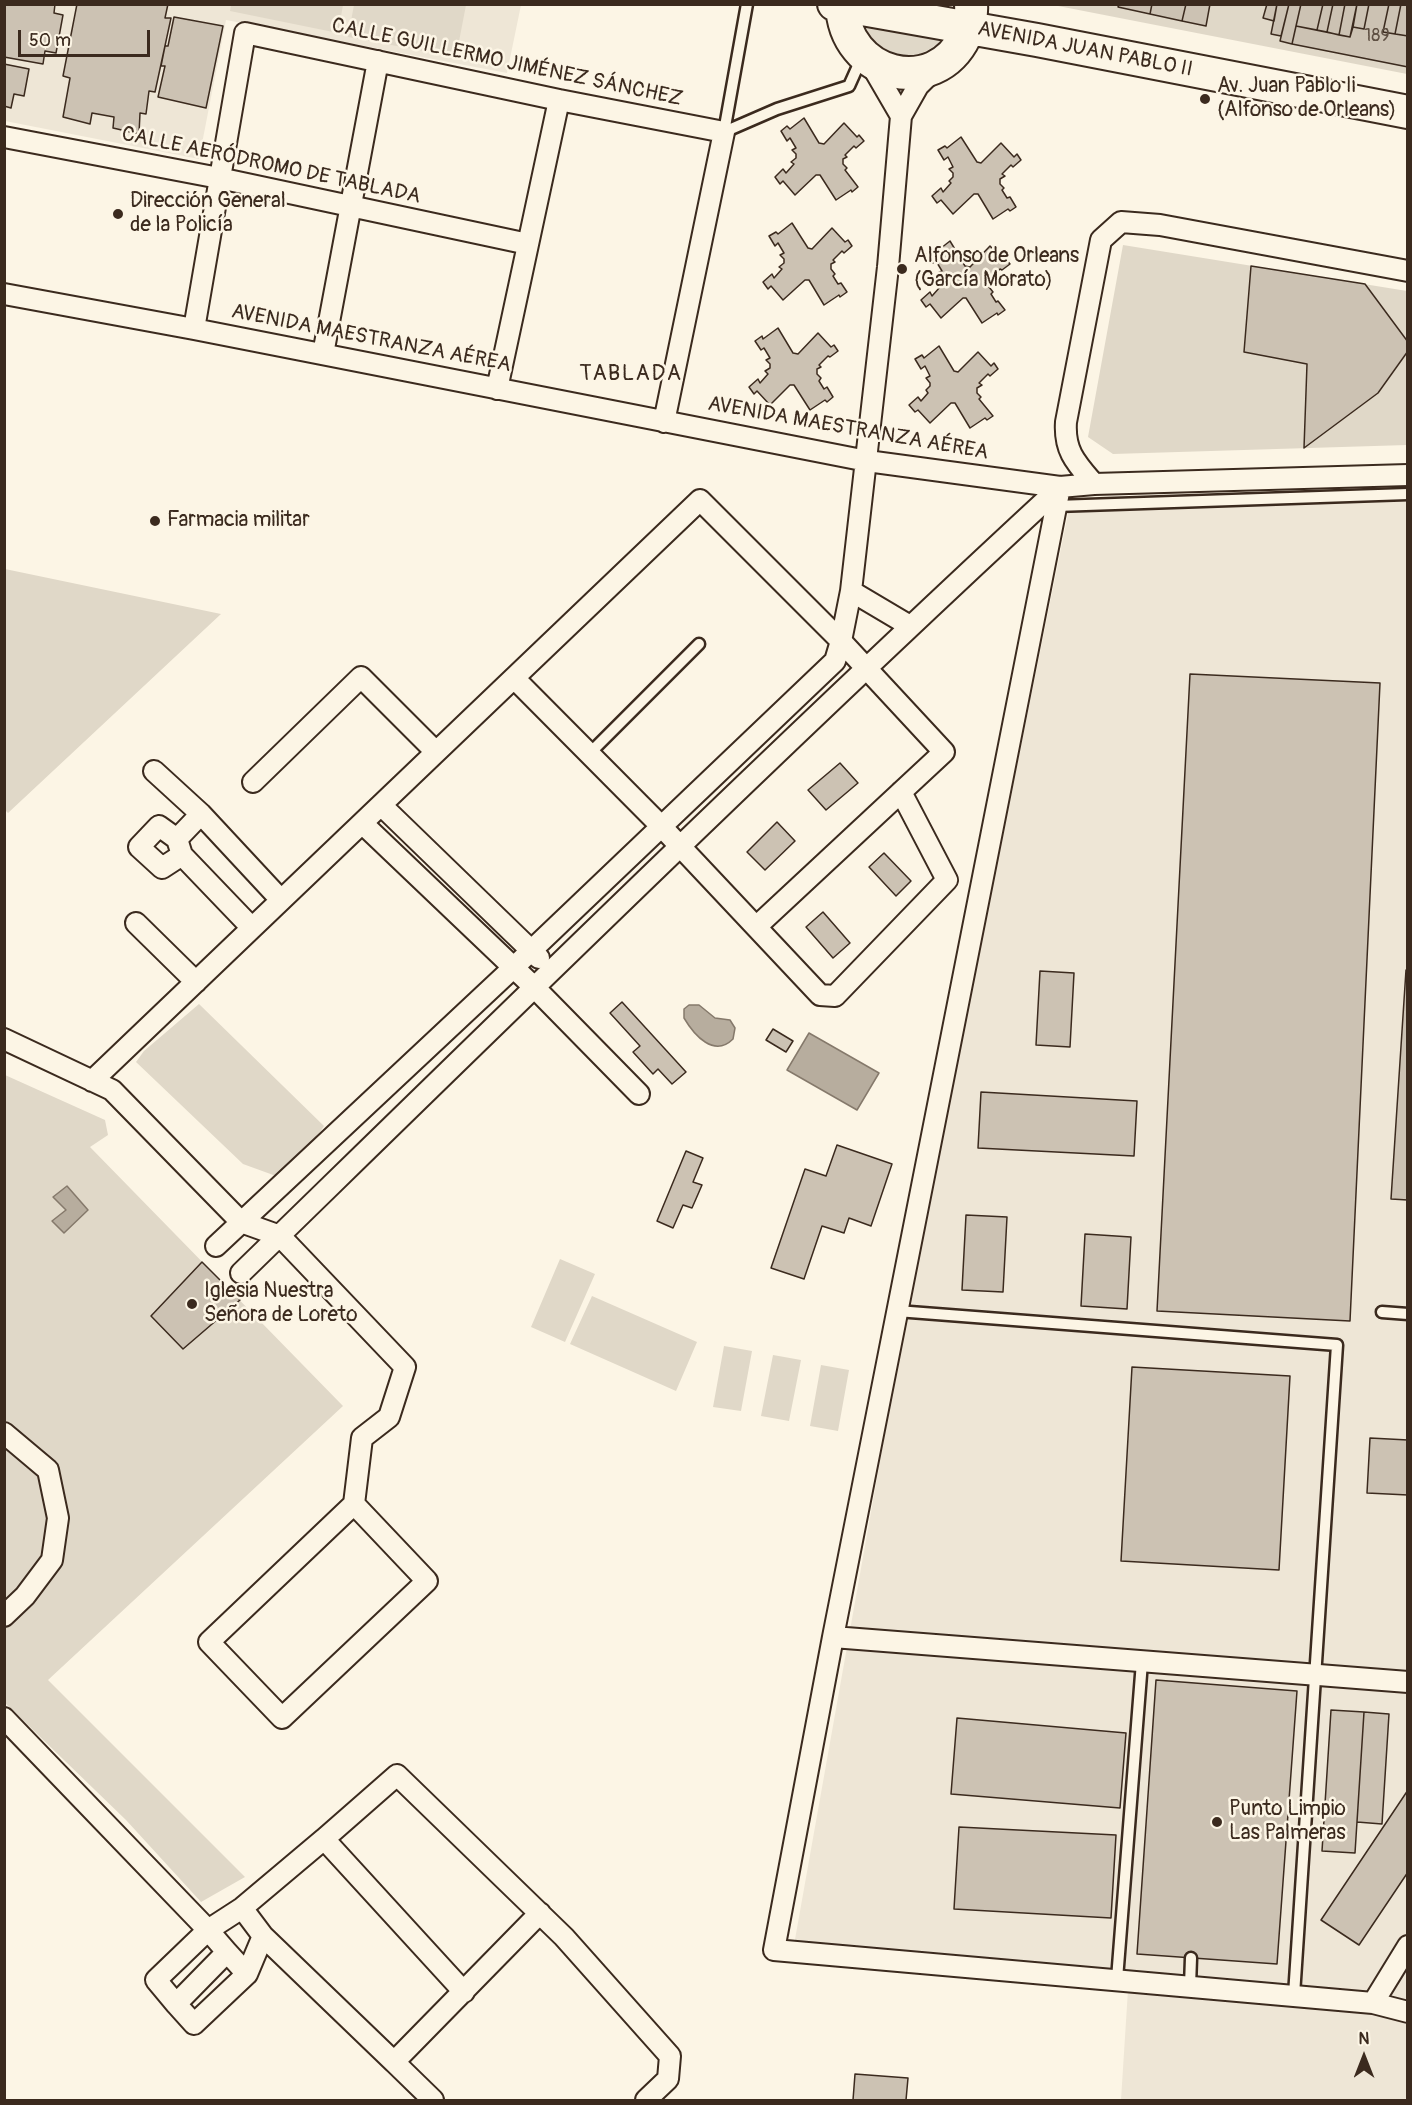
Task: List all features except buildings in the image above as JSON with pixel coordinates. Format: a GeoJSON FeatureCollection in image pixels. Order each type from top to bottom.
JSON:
{"type":"FeatureCollection","features":[{"type":"Feature","properties":{"kind":"main road","name":"AVENIDA JUAN PABLO II"},"geometry":{"type":"LineString","coordinates":[[939,4],[970,14],[1407,112]]}},
{"type":"Feature","properties":{"kind":"main road","name":"AVENIDA JUAN PABLO II"},"geometry":{"type":"LineString","coordinates":[[839,5],[970,14],[1407,94]]}},
{"type":"Feature","properties":{"kind":"main road"},"geometry":{"type":"LineString","coordinates":[[839,5],[844,27],[854,46],[866,58],[885,69],[903,73],[922,71],[939,64],[952,55],[962,42],[970,14]]}},
{"type":"Feature","properties":{"kind":"street","name":"CALLE GUILLERMO JIMÉNEZ SÁNCHEZ"},"geometry":{"type":"LineString","coordinates":[[219,178],[244,33],[559,100],[724,132]]}},
{"type":"Feature","properties":{"kind":"street"},"geometry":{"type":"LineString","coordinates":[[866,58],[901,116]]}},
{"type":"Feature","properties":{"kind":"street"},"geometry":{"type":"LineString","coordinates":[[323,354],[378,62]]}},
{"type":"Feature","properties":{"kind":"street"},"geometry":{"type":"LineString","coordinates":[[216,1246],[513,968],[835,661],[851,591],[867,461],[888,267],[901,116],[918,86],[939,64]]}},
{"type":"Feature","properties":{"kind":"street"},"geometry":{"type":"LineString","coordinates":[[497,389],[559,100]]}},
{"type":"Feature","properties":{"kind":"street"},"geometry":{"type":"LineString","coordinates":[[664,422],[724,132]]}},
{"type":"Feature","properties":{"kind":"street","name":"CALLE AERÓDROMO DE TABLADA"},"geometry":{"type":"LineString","coordinates":[[4,137],[219,178],[528,244]]}},
{"type":"Feature","properties":{"kind":"street"},"geometry":{"type":"LineString","coordinates":[[194,328],[219,178]]}},
{"type":"Feature","properties":{"kind":"street"},"geometry":{"type":"LineString","coordinates":[[1094,484],[1075,462],[1065,439],[1066,422],[1101,240],[1121,222],[1160,225],[1407,272]]}},
{"type":"Feature","properties":{"kind":"street","name":"AVENIDA MAESTRANZA AÉREA"},"geometry":{"type":"LineString","coordinates":[[4,294],[194,328],[664,422],[1058,497],[1094,484],[1407,475]]}},
{"type":"Feature","properties":{"kind":"street"},"geometry":{"type":"LineString","coordinates":[[241,1273],[534,987],[910,626],[1058,497]]}},
{"type":"Feature","properties":{"kind":"street"},"geometry":{"type":"LineString","coordinates":[[1058,497],[833,1637],[774,1950],[1294,1995],[1373,2003],[1407,2012]]}},
{"type":"Feature","properties":{"kind":"street"},"geometry":{"type":"LineString","coordinates":[[92,1081],[700,500],[841,640],[944,752],[756,927]]}},
{"type":"Feature","properties":{"kind":"street"},"geometry":{"type":"LineString","coordinates":[[851,591],[910,626]]}},
{"type":"Feature","properties":{"kind":"street"},"geometry":{"type":"LineString","coordinates":[[253,782],[361,677],[436,752]]}},
{"type":"Feature","properties":{"kind":"street"},"geometry":{"type":"LineString","coordinates":[[513,678],[661,826],[820,995],[835,996],[947,880],[901,792]]}},
{"type":"Feature","properties":{"kind":"street"},"geometry":{"type":"LineString","coordinates":[[154,771],[201,814],[281,900]]}},
{"type":"Feature","properties":{"kind":"street"},"geometry":{"type":"LineString","coordinates":[[381,805],[552,970]]}},
{"type":"Feature","properties":{"kind":"street"},"geometry":{"type":"LineString","coordinates":[[201,814],[180,847],[252,928]]}},
{"type":"Feature","properties":{"kind":"street"},"geometry":{"type":"LineString","coordinates":[[362,823],[534,987],[639,1094]]}},
{"type":"Feature","properties":{"kind":"street"},"geometry":{"type":"LineString","coordinates":[[136,923],[196,982]]}},
{"type":"Feature","properties":{"kind":"street"},"geometry":{"type":"LineString","coordinates":[[4,1039],[112,1090],[241,1222],[280,1236],[405,1367],[388,1417],[362,1438],[354,1504],[209,1642],[282,1718],[428,1581],[354,1504]]}},
{"type":"Feature","properties":{"kind":"street"},"geometry":{"type":"LineString","coordinates":[[4,1433],[48,1470],[58,1518],[52,1560],[25,1596],[4,1616]]}},
{"type":"Feature","properties":{"kind":"street"},"geometry":{"type":"LineString","coordinates":[[833,1637],[1407,1682]]}},
{"type":"Feature","properties":{"kind":"street"},"geometry":{"type":"LineString","coordinates":[[4,1718],[208,1930],[247,1974]]}},
{"type":"Feature","properties":{"kind":"street"},"geometry":{"type":"LineString","coordinates":[[263,1936],[247,1974],[194,2024],[156,1980],[208,1930],[242,1908],[397,1775],[564,1937],[670,2055],[668,2079],[646,2100]]}},
{"type":"Feature","properties":{"kind":"street"},"geometry":{"type":"LineString","coordinates":[[324,1839],[464,1992]]}},
{"type":"Feature","properties":{"kind":"street"},"geometry":{"type":"LineString","coordinates":[[242,1908],[263,1936],[433,2100]]}},
{"type":"Feature","properties":{"kind":"street"},"geometry":{"type":"LineString","coordinates":[[394,2062],[540,1913]]}},
{"type":"Feature","properties":{"kind":"street"},"geometry":{"type":"LineString","coordinates":[[1373,2003],[1407,1946]]}},
{"type":"Feature","properties":{"kind":"street"},"geometry":{"type":"LineString","coordinates":[[176,2004],[227,1952]]}},
{"type":"Feature","properties":{"kind":"lane"},"geometry":{"type":"LineString","coordinates":[[724,132],[747,4]]}},
{"type":"Feature","properties":{"kind":"lane"},"geometry":{"type":"LineString","coordinates":[[724,132],[777,109],[849,86],[866,58]]}},
{"type":"Feature","properties":{"kind":"lane"},"geometry":{"type":"LineString","coordinates":[[1058,497],[1407,494]]}},
{"type":"Feature","properties":{"kind":"lane"},"geometry":{"type":"LineString","coordinates":[[589,754],[699,644]]}},
{"type":"Feature","properties":{"kind":"lane"},"geometry":{"type":"LineString","coordinates":[[897,1311],[1337,1345],[1294,1995]]}},
{"type":"Feature","properties":{"kind":"lane"},"geometry":{"type":"LineString","coordinates":[[1382,1312],[1407,1314]]}},
{"type":"Feature","properties":{"kind":"lane"},"geometry":{"type":"LineString","coordinates":[[1117,1979],[1142,1662]]}},
{"type":"Feature","properties":{"kind":"lane"},"geometry":{"type":"LineString","coordinates":[[1190,1986],[1191,1958]]}},
{"type":"Feature","properties":{"kind":"shaded area"},"geometry":{"type":"Polygon","coordinates":[[[231,4],[343,5],[338,33],[230,11],[231,4]]]}},
{"type":"Feature","properties":{"kind":"shaded area"},"geometry":{"type":"Polygon","coordinates":[[[4,5],[521,5],[507,73],[226,20],[199,159],[5,121],[4,5]]]}},
{"type":"Feature","properties":{"kind":"shaded area"},"geometry":{"type":"Polygon","coordinates":[[[354,5],[466,5],[456,57],[348,37],[354,5]]]}},
{"type":"Feature","properties":{"kind":"shaded area"},"geometry":{"type":"Polygon","coordinates":[[[1053,5],[1407,5],[1407,74],[1053,5]]]}},
{"type":"Feature","properties":{"kind":"shaded area"},"geometry":{"type":"Polygon","coordinates":[[[857,23],[943,39],[921,54],[894,58],[878,50],[857,23]]]}},
{"type":"Feature","properties":{"kind":"shaded area"},"geometry":{"type":"Polygon","coordinates":[[[1123,245],[1407,291],[1407,445],[1113,454],[1088,437],[1123,245]]]}},
{"type":"Feature","properties":{"kind":"shaded area"},"geometry":{"type":"Polygon","coordinates":[[[1407,495],[1407,2096],[1405,2100],[1121,2100],[1129,1974],[794,1945],[908,1304],[1070,504],[1407,495]]]}},
{"type":"Feature","properties":{"kind":"shaded area"},"geometry":{"type":"Polygon","coordinates":[[[5,569],[221,614],[8,813],[4,809],[5,569]]]}},
{"type":"Feature","properties":{"kind":"shaded area"},"geometry":{"type":"Polygon","coordinates":[[[199,1004],[324,1126],[292,1174],[276,1176],[243,1164],[136,1062],[144,1051],[199,1004]]]}},
{"type":"Feature","properties":{"kind":"shaded area"},"geometry":{"type":"Polygon","coordinates":[[[689,1005],[699,1005],[715,1018],[730,1020],[735,1028],[733,1039],[719,1046],[705,1042],[684,1018],[684,1009],[689,1005]]]}},
{"type":"Feature","properties":{"kind":"shaded area"},"geometry":{"type":"Polygon","coordinates":[[[809,1033],[879,1073],[857,1110],[787,1070],[809,1033]]]}},
{"type":"Feature","properties":{"kind":"shaded area"},"geometry":{"type":"Polygon","coordinates":[[[5,1075],[105,1120],[108,1135],[90,1147],[343,1406],[48,1680],[245,1877],[201,1902],[126,1820],[5,1703],[5,1075]]]}},
{"type":"Feature","properties":{"kind":"shaded area"},"geometry":{"type":"Polygon","coordinates":[[[67,1186],[88,1210],[64,1233],[52,1221],[66,1210],[53,1197],[67,1186]]]}},
{"type":"Feature","properties":{"kind":"shaded area"},"geometry":{"type":"Polygon","coordinates":[[[560,1259],[595,1274],[565,1342],[531,1327],[560,1259]]]}},
{"type":"Feature","properties":{"kind":"shaded area"},"geometry":{"type":"Polygon","coordinates":[[[592,1296],[697,1342],[676,1391],[570,1344],[592,1296]]]}},
{"type":"Feature","properties":{"kind":"shaded area"},"geometry":{"type":"Polygon","coordinates":[[[724,1346],[752,1351],[741,1411],[713,1407],[724,1346]]]}},
{"type":"Feature","properties":{"kind":"shaded area"},"geometry":{"type":"Polygon","coordinates":[[[773,1355],[801,1360],[789,1421],[761,1416],[773,1355]]]}},
{"type":"Feature","properties":{"kind":"shaded area"},"geometry":{"type":"Polygon","coordinates":[[[821,1365],[849,1370],[838,1431],[810,1426],[821,1365]]]}},
{"type":"Feature","properties":{"kind":"place","name":"Av. Juan Pablo Ii (Alfonso de Orleans)"},"geometry":{"type":"Point","coordinates":[1205,99]}},
{"type":"Feature","properties":{"kind":"place","name":"Dirección General de la Policía"},"geometry":{"type":"Point","coordinates":[118,214]}},
{"type":"Feature","properties":{"kind":"place","name":"Alfonso de Orleans (García Morato)"},"geometry":{"type":"Point","coordinates":[902,269]}},
{"type":"Feature","properties":{"kind":"place","name":"Farmacia militar"},"geometry":{"type":"Point","coordinates":[155,521]}},
{"type":"Feature","properties":{"kind":"place","name":"Iglesia Nuestra Señora de Loreto"},"geometry":{"type":"Point","coordinates":[192,1304]}},
{"type":"Feature","properties":{"kind":"place","name":"Punto Limpio Las Palmeras"},"geometry":{"type":"Point","coordinates":[1217,1822]}},
{"type":"Feature","properties":{"kind":"district","name":"TABLADA"},"geometry":{"type":"Point","coordinates":[631,374]}}]}
